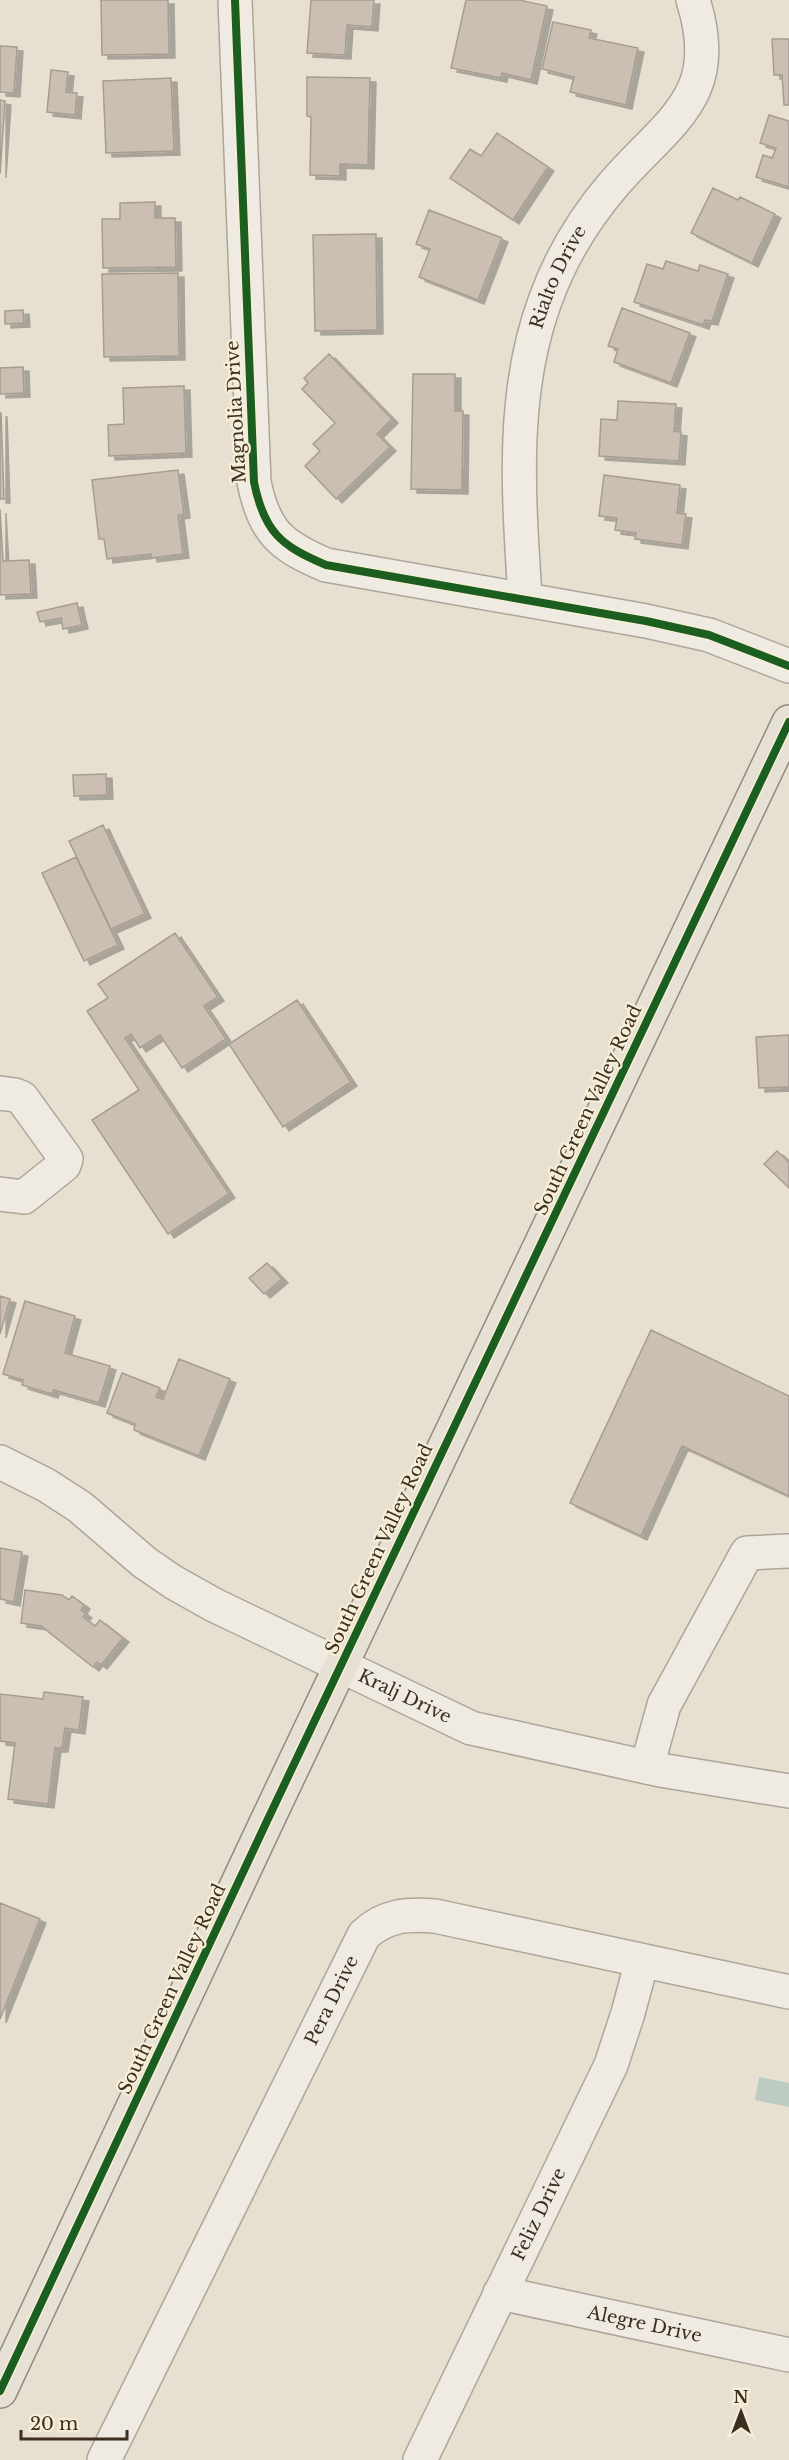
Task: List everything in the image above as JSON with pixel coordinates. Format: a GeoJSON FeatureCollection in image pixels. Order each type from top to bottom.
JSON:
{"type":"FeatureCollection","features":[{"type":"Feature","properties":{"kind":"main road","name":"South Green Valley Road"},"geometry":{"type":"LineString","coordinates":[[0,2391],[789,722]]}},
{"type":"Feature","properties":{"kind":"street","name":"Magnolia Drive"},"geometry":{"type":"LineString","coordinates":[[235,0],[253,470],[259,507],[268,526],[282,542],[299,554],[326,565],[375,575],[525,598],[709,635],[789,666]]}},
{"type":"Feature","properties":{"kind":"street","name":"Rialto Drive"},"geometry":{"type":"LineString","coordinates":[[525,598],[521,415],[522,386],[534,333],[556,273],[592,211],[614,184],[682,113],[692,96],[699,78],[703,57],[703,35],[693,0]]}},
{"type":"Feature","properties":{"kind":"street"},"geometry":{"type":"LineString","coordinates":[[0,1093],[22,1098],[66,1159],[64,1165],[24,1197],[0,1194]]}},
{"type":"Feature","properties":{"kind":"street","name":"Kralj Drive"},"geometry":{"type":"LineString","coordinates":[[0,1462],[46,1485],[80,1507],[144,1562],[173,1582],[214,1605],[471,1728],[647,1767],[789,1790]]}},
{"type":"Feature","properties":{"kind":"street"},"geometry":{"type":"LineString","coordinates":[[647,1767],[664,1705],[747,1553],[789,1551]]}},
{"type":"Feature","properties":{"kind":"street","name":"Pera Drive"},"geometry":{"type":"LineString","coordinates":[[104,2460],[364,1935],[376,1924],[393,1917],[412,1914],[435,1917],[789,1992]]}},
{"type":"Feature","properties":{"kind":"street","name":"Feliz Drive"},"geometry":{"type":"LineString","coordinates":[[420,2460],[611,2065],[642,1961]]}},
{"type":"Feature","properties":{"kind":"street","name":"Alegre Drive"},"geometry":{"type":"LineString","coordinates":[[500,2293],[789,2355]]}},
{"type":"Feature","properties":{"kind":"shaded area"},"geometry":{"type":"Polygon","coordinates":[[[759,2077],[789,2083],[789,2107],[755,2100],[759,2077]]]}},
{"type":"Feature","properties":{"kind":"building"},"geometry":{"type":"Polygon","coordinates":[[[101,0],[168,0],[169,54],[102,55],[101,0]]]}},
{"type":"Feature","properties":{"kind":"building"},"geometry":{"type":"Polygon","coordinates":[[[311,0],[374,0],[372,27],[347,25],[345,55],[307,53],[311,0]]]}},
{"type":"Feature","properties":{"kind":"building"},"geometry":{"type":"Polygon","coordinates":[[[466,0],[519,0],[547,6],[531,80],[502,73],[501,78],[451,68],[466,0]]]}},
{"type":"Feature","properties":{"kind":"building"},"geometry":{"type":"Polygon","coordinates":[[[553,22],[591,30],[589,38],[638,48],[626,105],[570,92],[574,77],[542,69],[553,22]]]}},
{"type":"Feature","properties":{"kind":"building"},"geometry":{"type":"Polygon","coordinates":[[[772,39],[789,39],[789,105],[784,105],[782,75],[774,75],[772,39]]]}},
{"type":"Feature","properties":{"kind":"building"},"geometry":{"type":"Polygon","coordinates":[[[0,46],[17,47],[14,93],[0,92],[0,46]]]}},
{"type":"Feature","properties":{"kind":"building"},"geometry":{"type":"Polygon","coordinates":[[[51,70],[68,72],[66,92],[77,93],[75,115],[47,112],[51,70]]]}},
{"type":"Feature","properties":{"kind":"building"},"geometry":{"type":"Polygon","coordinates":[[[307,77],[370,78],[368,165],[340,164],[340,176],[310,175],[311,117],[307,116],[307,77]]]}},
{"type":"Feature","properties":{"kind":"building"},"geometry":{"type":"Polygon","coordinates":[[[171,78],[174,151],[106,153],[103,81],[171,78]]]}},
{"type":"Feature","properties":{"kind":"building"},"geometry":{"type":"Polygon","coordinates":[[[0,100],[5,101],[0,174],[0,100]]]}},
{"type":"Feature","properties":{"kind":"building"},"geometry":{"type":"Polygon","coordinates":[[[769,115],[789,121],[789,187],[756,177],[763,155],[772,158],[776,148],[760,143],[769,115]]]}},
{"type":"Feature","properties":{"kind":"building"},"geometry":{"type":"Polygon","coordinates":[[[497,133],[548,167],[513,220],[450,178],[470,149],[481,156],[497,133]]]}},
{"type":"Feature","properties":{"kind":"building"},"geometry":{"type":"Polygon","coordinates":[[[713,188],[738,200],[740,197],[775,214],[752,263],[691,233],[713,188]]]}},
{"type":"Feature","properties":{"kind":"building"},"geometry":{"type":"Polygon","coordinates":[[[155,202],[155,218],[175,218],[176,267],[103,268],[102,219],[120,219],[120,203],[155,202]]]}},
{"type":"Feature","properties":{"kind":"building"},"geometry":{"type":"Polygon","coordinates":[[[429,210],[502,238],[478,300],[419,277],[430,249],[416,244],[429,210]]]}},
{"type":"Feature","properties":{"kind":"building"},"geometry":{"type":"Polygon","coordinates":[[[376,234],[377,330],[315,331],[313,235],[376,234]]]}},
{"type":"Feature","properties":{"kind":"building"},"geometry":{"type":"Polygon","coordinates":[[[666,261],[698,271],[700,265],[728,274],[712,321],[705,320],[703,325],[634,302],[647,264],[663,269],[666,261]]]}},
{"type":"Feature","properties":{"kind":"building"},"geometry":{"type":"Polygon","coordinates":[[[178,273],[179,356],[104,357],[102,274],[178,273]]]}},
{"type":"Feature","properties":{"kind":"building"},"geometry":{"type":"Polygon","coordinates":[[[622,308],[690,333],[671,383],[614,362],[618,349],[608,346],[622,308]]]}},
{"type":"Feature","properties":{"kind":"building"},"geometry":{"type":"Polygon","coordinates":[[[23,310],[24,323],[5,324],[5,311],[23,310]]]}},
{"type":"Feature","properties":{"kind":"building"},"geometry":{"type":"Polygon","coordinates":[[[329,354],[392,419],[377,434],[390,447],[336,499],[305,466],[320,451],[313,444],[335,423],[302,389],[308,383],[304,378],[329,354]]]}},
{"type":"Feature","properties":{"kind":"building"},"geometry":{"type":"Polygon","coordinates":[[[23,367],[24,393],[0,394],[0,368],[23,367]]]}},
{"type":"Feature","properties":{"kind":"building"},"geometry":{"type":"Polygon","coordinates":[[[413,374],[455,374],[455,411],[463,411],[462,490],[411,489],[413,374]]]}},
{"type":"Feature","properties":{"kind":"building"},"geometry":{"type":"Polygon","coordinates":[[[184,386],[186,453],[109,456],[108,425],[124,424],[123,388],[184,386]]]}},
{"type":"Feature","properties":{"kind":"building"},"geometry":{"type":"Polygon","coordinates":[[[618,401],[676,404],[674,431],[681,432],[679,461],[599,456],[601,419],[617,420],[618,401]]]}},
{"type":"Feature","properties":{"kind":"building"},"geometry":{"type":"Polygon","coordinates":[[[1,413],[4,499],[0,499],[1,413]]]}},
{"type":"Feature","properties":{"kind":"building"},"geometry":{"type":"Polygon","coordinates":[[[178,470],[184,514],[178,515],[183,554],[151,558],[151,554],[107,559],[104,539],[99,539],[92,480],[178,470]]]}},
{"type":"Feature","properties":{"kind":"building"},"geometry":{"type":"Polygon","coordinates":[[[604,475],[680,485],[677,513],[686,514],[682,545],[635,539],[636,533],[615,530],[617,518],[599,516],[604,475]]]}},
{"type":"Feature","properties":{"kind":"building"},"geometry":{"type":"Polygon","coordinates":[[[0,509],[3,561],[29,560],[31,594],[0,595],[0,509]]]}},
{"type":"Feature","properties":{"kind":"building"},"geometry":{"type":"Polygon","coordinates":[[[77,603],[82,625],[63,629],[61,618],[40,622],[37,612],[77,603]]]}},
{"type":"Feature","properties":{"kind":"building"},"geometry":{"type":"Polygon","coordinates":[[[106,774],[107,795],[74,796],[73,775],[106,774]]]}},
{"type":"Feature","properties":{"kind":"building"},"geometry":{"type":"Polygon","coordinates":[[[103,825],[145,914],[111,929],[69,841],[103,825]]]}},
{"type":"Feature","properties":{"kind":"building"},"geometry":{"type":"Polygon","coordinates":[[[76,857],[118,945],[84,961],[42,873],[76,857]]]}},
{"type":"Feature","properties":{"kind":"building"},"geometry":{"type":"Polygon","coordinates":[[[175,933],[218,997],[204,1006],[226,1039],[182,1068],[160,1035],[140,1048],[131,1034],[125,1038],[229,1194],[168,1234],[92,1120],[139,1090],[87,1011],[108,998],[98,984],[175,933]]]}},
{"type":"Feature","properties":{"kind":"building"},"geometry":{"type":"Polygon","coordinates":[[[297,1000],[351,1082],[283,1127],[229,1044],[297,1000]]]}},
{"type":"Feature","properties":{"kind":"building"},"geometry":{"type":"Polygon","coordinates":[[[789,1035],[789,1087],[759,1088],[756,1037],[789,1035]]]}},
{"type":"Feature","properties":{"kind":"building"},"geometry":{"type":"Polygon","coordinates":[[[777,1151],[789,1162],[789,1188],[764,1164],[777,1151]]]}},
{"type":"Feature","properties":{"kind":"building"},"geometry":{"type":"Polygon","coordinates":[[[267,1263],[282,1279],[264,1294],[249,1278],[267,1263]]]}},
{"type":"Feature","properties":{"kind":"building"},"geometry":{"type":"Polygon","coordinates":[[[0,1296],[10,1299],[0,1334],[0,1296]]]}},
{"type":"Feature","properties":{"kind":"building"},"geometry":{"type":"Polygon","coordinates":[[[25,1301],[75,1316],[65,1353],[110,1366],[99,1403],[54,1390],[52,1394],[22,1385],[23,1380],[3,1374],[25,1301]]]}},
{"type":"Feature","properties":{"kind":"building"},"geometry":{"type":"Polygon","coordinates":[[[651,1330],[789,1396],[789,1496],[682,1446],[641,1536],[570,1503],[651,1330]]]}},
{"type":"Feature","properties":{"kind":"building"},"geometry":{"type":"Polygon","coordinates":[[[179,1359],[230,1379],[199,1456],[134,1430],[135,1424],[107,1413],[122,1373],[160,1388],[156,1397],[163,1399],[179,1359]]]}},
{"type":"Feature","properties":{"kind":"building"},"geometry":{"type":"Polygon","coordinates":[[[0,1548],[22,1552],[14,1602],[0,1599],[0,1548]]]}},
{"type":"Feature","properties":{"kind":"building"},"geometry":{"type":"Polygon","coordinates":[[[25,1590],[62,1595],[69,1600],[72,1596],[84,1605],[81,1610],[86,1614],[83,1617],[95,1626],[100,1620],[123,1638],[101,1665],[97,1662],[93,1667],[41,1626],[21,1623],[25,1590]]]}},
{"type":"Feature","properties":{"kind":"building"},"geometry":{"type":"Polygon","coordinates":[[[44,1692],[83,1697],[79,1730],[65,1728],[62,1748],[55,1748],[48,1804],[8,1799],[15,1743],[0,1741],[0,1694],[43,1699],[44,1692]]]}},
{"type":"Feature","properties":{"kind":"building"},"geometry":{"type":"Polygon","coordinates":[[[0,1903],[40,1919],[0,2019],[0,1903]]]}},
{"type":"Feature","properties":{"kind":"cycle path"},"geometry":{"type":"LineString","coordinates":[[235,0],[254,482],[263,513],[277,535],[297,551],[326,565],[646,621],[709,635],[789,666]]}},
{"type":"Feature","properties":{"kind":"cycle path"},"geometry":{"type":"LineString","coordinates":[[0,2391],[267,1821],[789,722]]}}]}
